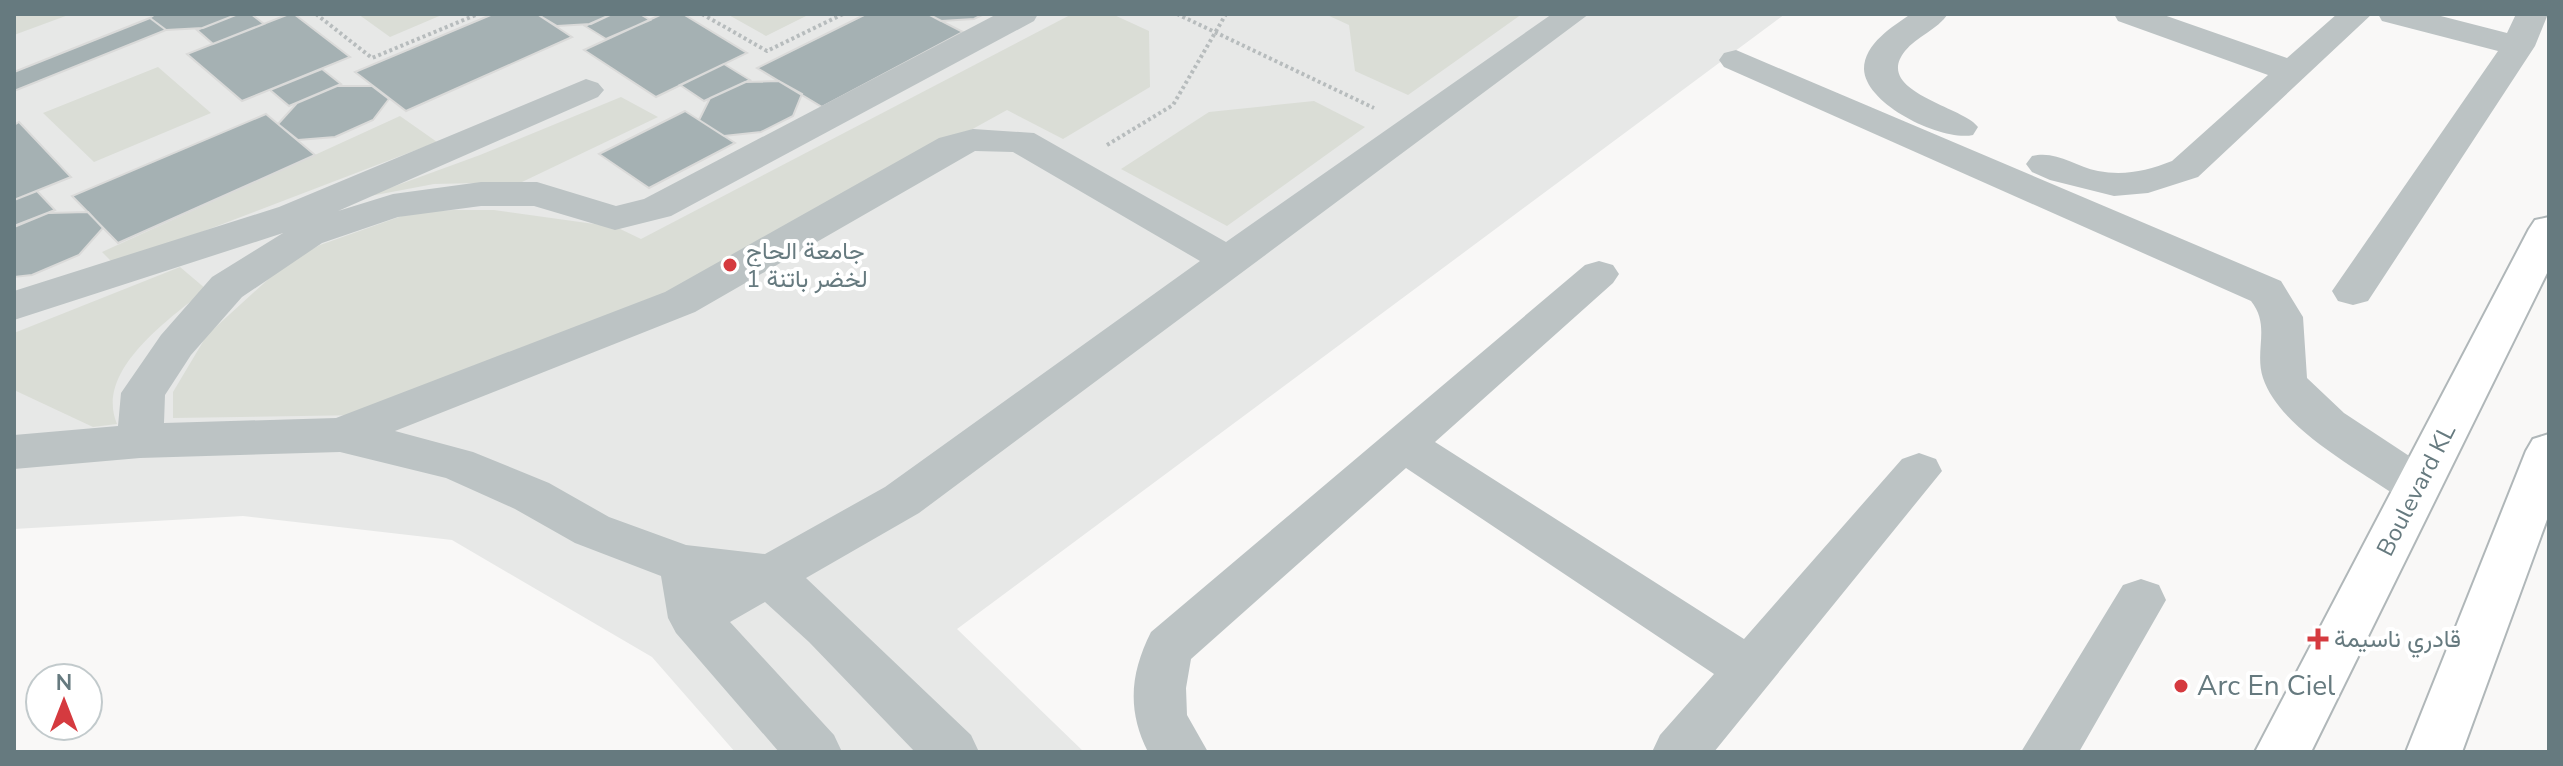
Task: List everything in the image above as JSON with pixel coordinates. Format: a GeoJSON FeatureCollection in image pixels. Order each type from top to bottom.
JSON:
{"type":"FeatureCollection","features":[{"type":"Feature","properties":{"kind":"main road","name":"Boulevard KL"},"geometry":{"type":"LineString","coordinates":[[2283,752],[2549,229]]}},
{"type":"Feature","properties":{"kind":"main road"},"geometry":{"type":"LineString","coordinates":[[2434,752],[2549,451]]}},
{"type":"Feature","properties":{"kind":"street"},"geometry":{"type":"LineString","coordinates":[[14,306],[300,225],[393,206],[481,194],[537,194],[615,218],[657,208],[1022,14]]}},
{"type":"Feature","properties":{"kind":"street"},"geometry":{"type":"LineString","coordinates":[[694,618],[902,500],[1228,260],[1573,14]]}},
{"type":"Feature","properties":{"kind":"street"},"geometry":{"type":"LineString","coordinates":[[1932,14],[1886,52],[1881,68],[1885,84],[1921,110],[2082,180],[2100,184],[2149,184],[2185,169],[2356,14]]}},
{"type":"Feature","properties":{"kind":"street"},"geometry":{"type":"LineString","coordinates":[[2130,14],[2290,71]]}},
{"type":"Feature","properties":{"kind":"street"},"geometry":{"type":"LineString","coordinates":[[2353,291],[2525,30],[2394,14]]}},
{"type":"Feature","properties":{"kind":"street"},"geometry":{"type":"LineString","coordinates":[[1736,60],[2266,291],[2279,303],[2284,318],[2286,381],[2306,407],[2418,486]]}},
{"type":"Feature","properties":{"kind":"street"},"geometry":{"type":"LineString","coordinates":[[140,441],[143,393],[176,345],[227,287],[300,225],[586,90]]}},
{"type":"Feature","properties":{"kind":"street"},"geometry":{"type":"LineString","coordinates":[[340,435],[680,302],[952,146],[973,140],[1021,141],[1228,260]]}},
{"type":"Feature","properties":{"kind":"street"},"geometry":{"type":"LineString","coordinates":[[1180,752],[1171,743],[1160,719],[1158,701],[1160,671],[1169,647],[1599,274]]}},
{"type":"Feature","properties":{"kind":"street"},"geometry":{"type":"LineString","coordinates":[[14,452],[140,441],[340,435],[457,464],[532,496],[592,530],[684,564],[767,574],[827,627],[951,752]]}},
{"type":"Feature","properties":{"kind":"street"},"geometry":{"type":"LineString","coordinates":[[1405,445],[1750,670]]}},
{"type":"Feature","properties":{"kind":"street"},"geometry":{"type":"LineString","coordinates":[[1680,752],[1919,471]]}},
{"type":"Feature","properties":{"kind":"street"},"geometry":{"type":"LineString","coordinates":[[684,564],[694,618],[814,752]]}},
{"type":"Feature","properties":{"kind":"street"},"geometry":{"type":"LineString","coordinates":[[2049,752],[2141,600]]}},
{"type":"Feature","properties":{"kind":"path"},"geometry":{"type":"LineString","coordinates":[[316,14],[372,58],[478,14]]}},
{"type":"Feature","properties":{"kind":"path"},"geometry":{"type":"LineString","coordinates":[[702,14],[767,51],[843,14]]}},
{"type":"Feature","properties":{"kind":"path"},"geometry":{"type":"LineString","coordinates":[[1177,14],[1374,107]]}},
{"type":"Feature","properties":{"kind":"path"},"geometry":{"type":"LineString","coordinates":[[1068,168],[1173,105],[1226,14]]}},
{"type":"Feature","properties":{"kind":"shaded area","name":"جامعة الحاج لخضر باتنة 1"},"geometry":{"type":"Polygon","coordinates":[[[14,14],[1785,14],[957,629],[1084,752],[735,752],[652,657],[452,540],[243,516],[14,529],[14,14]]]}},
{"type":"Feature","properties":{"kind":"shaded area"},"geometry":{"type":"Polygon","coordinates":[[[14,14],[71,14],[14,35],[14,14]]]}},
{"type":"Feature","properties":{"kind":"shaded area"},"geometry":{"type":"Polygon","coordinates":[[[358,14],[444,14],[390,37],[358,14]]]}},
{"type":"Feature","properties":{"kind":"shaded area"},"geometry":{"type":"Polygon","coordinates":[[[727,14],[810,14],[766,36],[727,14]]]}},
{"type":"Feature","properties":{"kind":"shaded area"},"geometry":{"type":"Polygon","coordinates":[[[1072,14],[1112,14],[1149,31],[1150,87],[1063,139],[1007,110],[652,306],[365,415],[173,418],[173,392],[207,335],[286,263],[320,245],[413,212],[454,210],[494,210],[616,227],[641,239],[1072,14]]]}},
{"type":"Feature","properties":{"kind":"shaded area"},"geometry":{"type":"Polygon","coordinates":[[[1325,14],[1522,14],[1408,95],[1355,71],[1349,25],[1325,14]]]}},
{"type":"Feature","properties":{"kind":"shaded area"},"geometry":{"type":"Polygon","coordinates":[[[158,67],[211,113],[94,162],[43,113],[158,67]]]}},
{"type":"Feature","properties":{"kind":"shaded area"},"geometry":{"type":"Polygon","coordinates":[[[621,97],[658,117],[522,182],[434,184],[365,197],[480,155],[621,97]]]}},
{"type":"Feature","properties":{"kind":"shaded area"},"geometry":{"type":"Polygon","coordinates":[[[1314,101],[1365,127],[1227,226],[1121,169],[1209,112],[1314,101]]]}},
{"type":"Feature","properties":{"kind":"shaded area"},"geometry":{"type":"Polygon","coordinates":[[[400,116],[437,142],[115,265],[102,252],[400,116]]]}},
{"type":"Feature","properties":{"kind":"shaded area"},"geometry":{"type":"Polygon","coordinates":[[[180,267],[206,289],[156,331],[126,365],[116,384],[113,404],[117,424],[93,427],[14,390],[14,333],[180,267]]]}},
{"type":"Feature","properties":{"kind":"building"},"geometry":{"type":"Polygon","coordinates":[[[155,14],[238,14],[203,28],[166,30],[150,18],[155,14]]]}},
{"type":"Feature","properties":{"kind":"building"},"geometry":{"type":"Polygon","coordinates":[[[238,14],[251,14],[264,24],[213,44],[197,30],[238,14]]]}},
{"type":"Feature","properties":{"kind":"building"},"geometry":{"type":"Polygon","coordinates":[[[294,14],[350,57],[242,101],[187,54],[294,14]]]}},
{"type":"Feature","properties":{"kind":"building"},"geometry":{"type":"Polygon","coordinates":[[[493,14],[537,14],[572,37],[406,111],[355,72],[493,14]]]}},
{"type":"Feature","properties":{"kind":"building"},"geometry":{"type":"Polygon","coordinates":[[[537,14],[612,14],[591,24],[557,26],[537,14]]]}},
{"type":"Feature","properties":{"kind":"building"},"geometry":{"type":"Polygon","coordinates":[[[612,14],[640,14],[650,20],[606,39],[585,26],[612,14]]]}},
{"type":"Feature","properties":{"kind":"building"},"geometry":{"type":"Polygon","coordinates":[[[662,14],[683,14],[747,53],[656,97],[584,50],[662,14]]]}},
{"type":"Feature","properties":{"kind":"building"},"geometry":{"type":"Polygon","coordinates":[[[866,14],[928,14],[963,32],[822,107],[757,68],[866,14]]]}},
{"type":"Feature","properties":{"kind":"building"},"geometry":{"type":"Polygon","coordinates":[[[928,14],[984,14],[974,19],[941,21],[928,14]]]}},
{"type":"Feature","properties":{"kind":"building"},"geometry":{"type":"Polygon","coordinates":[[[150,18],[166,30],[14,91],[14,72],[150,18]]]}},
{"type":"Feature","properties":{"kind":"building"},"geometry":{"type":"Polygon","coordinates":[[[724,64],[750,80],[704,101],[680,85],[724,64]]]}},
{"type":"Feature","properties":{"kind":"building"},"geometry":{"type":"Polygon","coordinates":[[[322,69],[341,84],[289,106],[270,90],[322,69]]]}},
{"type":"Feature","properties":{"kind":"building"},"geometry":{"type":"Polygon","coordinates":[[[779,81],[802,94],[793,116],[761,132],[724,136],[699,120],[710,98],[745,82],[779,81]]]}},
{"type":"Feature","properties":{"kind":"building"},"geometry":{"type":"Polygon","coordinates":[[[337,86],[372,86],[389,99],[373,120],[335,137],[298,140],[278,124],[297,103],[337,86]]]}},
{"type":"Feature","properties":{"kind":"building"},"geometry":{"type":"Polygon","coordinates":[[[685,111],[735,143],[649,188],[599,154],[685,111]]]}},
{"type":"Feature","properties":{"kind":"building"},"geometry":{"type":"Polygon","coordinates":[[[266,114],[315,155],[118,243],[72,196],[266,114]]]}},
{"type":"Feature","properties":{"kind":"building"},"geometry":{"type":"Polygon","coordinates":[[[19,122],[71,177],[14,200],[14,125],[19,122]]]}},
{"type":"Feature","properties":{"kind":"building"},"geometry":{"type":"Polygon","coordinates":[[[37,191],[55,210],[14,226],[14,200],[37,191]]]}},
{"type":"Feature","properties":{"kind":"building"},"geometry":{"type":"Polygon","coordinates":[[[88,212],[103,228],[79,255],[32,275],[14,277],[14,227],[48,213],[88,212]]]}},
{"type":"Feature","properties":{"kind":"place","name":"جامعة الحاج لخضر باتنة 1"},"geometry":{"type":"Point","coordinates":[730,265]}},
{"type":"Feature","properties":{"kind":"place","name":"قادري ناسيمة"},"geometry":{"type":"Point","coordinates":[2318,639]}},
{"type":"Feature","properties":{"kind":"place","name":"Arc En Ciel"},"geometry":{"type":"Point","coordinates":[2181,686]}}]}
